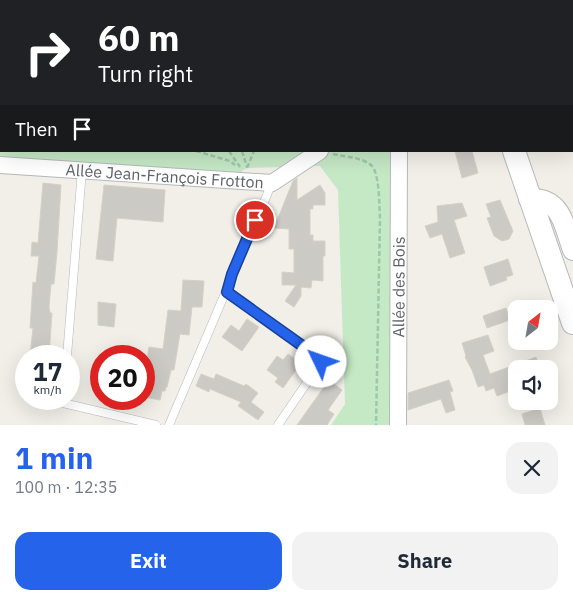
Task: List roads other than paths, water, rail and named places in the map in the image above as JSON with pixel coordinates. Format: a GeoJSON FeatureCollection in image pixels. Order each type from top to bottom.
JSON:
{"type":"FeatureCollection","features":[{"type":"Feature","properties":{"kind":"main road"},"geometry":{"type":"LineString","coordinates":[[514,152],[573,323]]}},
{"type":"Feature","properties":{"kind":"street","name":"Allée Jean-François Frotton"},"geometry":{"type":"LineString","coordinates":[[1,166],[272,183],[318,152]]}},
{"type":"Feature","properties":{"kind":"street","name":"Allée des Bois"},"geometry":{"type":"LineString","coordinates":[[398,425],[399,152]]}},
{"type":"Feature","properties":{"kind":"street"},"geometry":{"type":"LineString","coordinates":[[530,198],[546,201],[554,205],[560,212],[573,250]]}},
{"type":"Feature","properties":{"kind":"lane"},"geometry":{"type":"LineString","coordinates":[[68,345],[82,170]]}},
{"type":"Feature","properties":{"kind":"lane"},"geometry":{"type":"LineString","coordinates":[[169,425],[272,183]]}},
{"type":"Feature","properties":{"kind":"lane"},"geometry":{"type":"LineString","coordinates":[[227,292],[304,347],[321,362],[278,425]]}},
{"type":"Feature","properties":{"kind":"lane"},"geometry":{"type":"LineString","coordinates":[[80,407],[156,425]]}}]}
